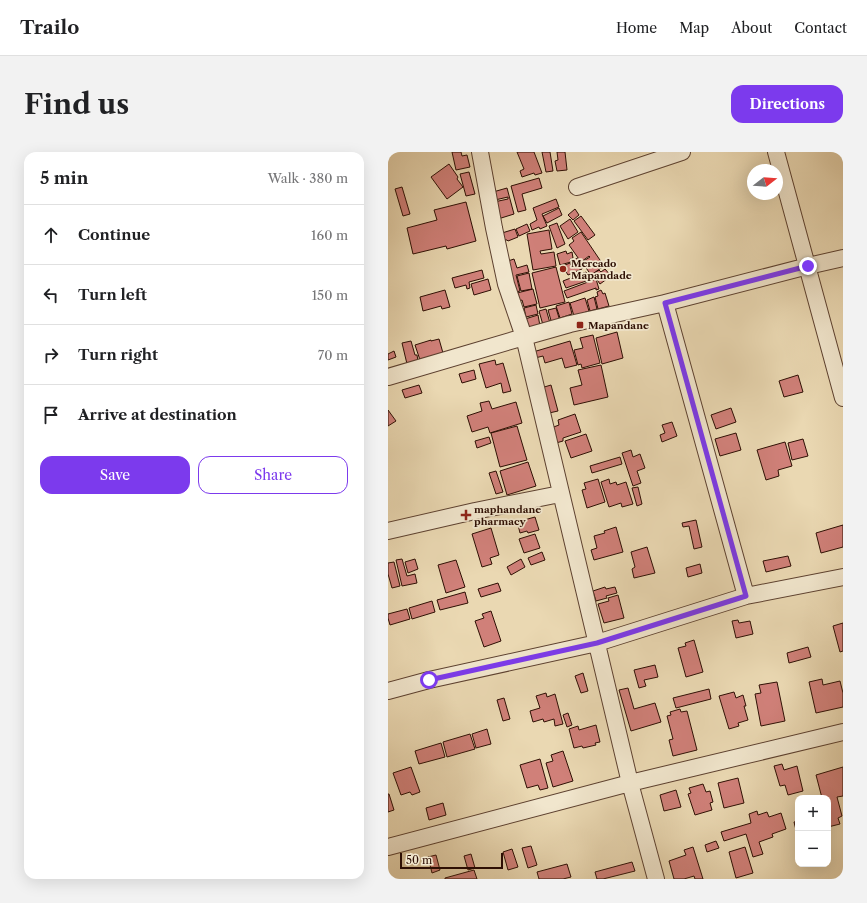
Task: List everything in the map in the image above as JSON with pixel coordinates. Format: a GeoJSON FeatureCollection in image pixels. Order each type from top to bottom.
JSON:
{"type":"FeatureCollection","features":[{"type":"Feature","properties":{"kind":"street"},"geometry":{"type":"LineString","coordinates":[[480,152],[506,284],[524,337],[560,494],[630,783],[656,879]]}},
{"type":"Feature","properties":{"kind":"street"},"geometry":{"type":"LineString","coordinates":[[577,186],[682,152]]}},
{"type":"Feature","properties":{"kind":"street"},"geometry":{"type":"LineString","coordinates":[[776,152],[843,398]]}},
{"type":"Feature","properties":{"kind":"street"},"geometry":{"type":"LineString","coordinates":[[388,377],[570,324],[665,303],[843,258]]}},
{"type":"Feature","properties":{"kind":"street"},"geometry":{"type":"LineString","coordinates":[[665,303],[746,596]]}},
{"type":"Feature","properties":{"kind":"street"},"geometry":{"type":"LineString","coordinates":[[388,531],[475,511],[560,494]]}},
{"type":"Feature","properties":{"kind":"street"},"geometry":{"type":"LineString","coordinates":[[388,691],[429,680],[597,643],[746,596],[843,576]]}},
{"type":"Feature","properties":{"kind":"street"},"geometry":{"type":"LineString","coordinates":[[388,847],[630,783],[843,732]]}},
{"type":"Feature","properties":{"kind":"building"},"geometry":{"type":"Polygon","coordinates":[[[452,152],[461,152],[462,156],[467,155],[470,167],[456,170],[452,152]]]}},
{"type":"Feature","properties":{"kind":"building"},"geometry":{"type":"Polygon","coordinates":[[[517,152],[534,152],[542,173],[535,175],[534,173],[522,177],[520,171],[524,169],[517,152]]]}},
{"type":"Feature","properties":{"kind":"building"},"geometry":{"type":"Polygon","coordinates":[[[542,152],[550,152],[553,171],[546,172],[542,152]]]}},
{"type":"Feature","properties":{"kind":"building"},"geometry":{"type":"Polygon","coordinates":[[[557,152],[565,152],[567,170],[557,171],[555,161],[558,160],[557,152]]]}},
{"type":"Feature","properties":{"kind":"building"},"geometry":{"type":"Polygon","coordinates":[[[449,164],[463,187],[447,199],[431,177],[449,164]]]}},
{"type":"Feature","properties":{"kind":"building"},"geometry":{"type":"Polygon","coordinates":[[[469,172],[475,194],[466,196],[460,174],[469,172]]]}},
{"type":"Feature","properties":{"kind":"building"},"geometry":{"type":"Polygon","coordinates":[[[539,178],[542,188],[522,194],[526,210],[518,212],[511,186],[539,178]]]}},
{"type":"Feature","properties":{"kind":"building"},"geometry":{"type":"Polygon","coordinates":[[[402,187],[410,214],[403,216],[395,189],[402,187]]]}},
{"type":"Feature","properties":{"kind":"building"},"geometry":{"type":"Polygon","coordinates":[[[507,188],[514,214],[498,219],[494,202],[508,199],[508,197],[495,200],[493,192],[507,188]]]}},
{"type":"Feature","properties":{"kind":"building"},"geometry":{"type":"Polygon","coordinates":[[[556,199],[559,207],[542,214],[547,226],[532,230],[530,224],[537,220],[533,208],[556,199]]]}},
{"type":"Feature","properties":{"kind":"building"},"geometry":{"type":"Polygon","coordinates":[[[466,202],[476,241],[447,249],[446,246],[413,254],[407,228],[437,220],[434,210],[466,202]]]}},
{"type":"Feature","properties":{"kind":"building"},"geometry":{"type":"Polygon","coordinates":[[[559,208],[562,215],[547,223],[543,216],[559,208]]]}},
{"type":"Feature","properties":{"kind":"building"},"geometry":{"type":"Polygon","coordinates":[[[575,209],[579,215],[573,220],[568,215],[575,209]]]}},
{"type":"Feature","properties":{"kind":"building"},"geometry":{"type":"Polygon","coordinates":[[[581,216],[595,235],[588,240],[574,221],[581,216]]]}},
{"type":"Feature","properties":{"kind":"building"},"geometry":{"type":"Polygon","coordinates":[[[570,219],[578,232],[568,239],[560,226],[570,219]]]}},
{"type":"Feature","properties":{"kind":"building"},"geometry":{"type":"Polygon","coordinates":[[[557,223],[565,244],[557,248],[549,226],[557,223]]]}},
{"type":"Feature","properties":{"kind":"building"},"geometry":{"type":"Polygon","coordinates":[[[527,224],[530,231],[519,236],[516,229],[527,224]]]}},
{"type":"Feature","properties":{"kind":"building"},"geometry":{"type":"Polygon","coordinates":[[[515,229],[518,237],[508,241],[504,240],[502,233],[515,229]]]}},
{"type":"Feature","properties":{"kind":"building"},"geometry":{"type":"Polygon","coordinates":[[[549,230],[552,249],[540,251],[541,254],[554,252],[556,266],[533,270],[527,234],[549,230]]]}},
{"type":"Feature","properties":{"kind":"building"},"geometry":{"type":"Polygon","coordinates":[[[581,232],[604,266],[591,275],[582,262],[590,257],[589,256],[581,262],[569,245],[574,241],[572,238],[581,232]]]}},
{"type":"Feature","properties":{"kind":"building"},"geometry":{"type":"Polygon","coordinates":[[[566,251],[567,254],[572,252],[573,258],[570,259],[571,262],[560,265],[557,254],[566,251]]]}},
{"type":"Feature","properties":{"kind":"building"},"geometry":{"type":"Polygon","coordinates":[[[578,258],[582,269],[568,275],[565,270],[562,271],[560,267],[570,263],[571,265],[571,261],[578,258]]]}},
{"type":"Feature","properties":{"kind":"building"},"geometry":{"type":"Polygon","coordinates":[[[514,259],[517,268],[527,265],[529,272],[516,275],[520,291],[516,292],[508,261],[514,259]]]}},
{"type":"Feature","properties":{"kind":"building"},"geometry":{"type":"Polygon","coordinates":[[[556,267],[565,302],[540,308],[532,273],[556,267]]]}},
{"type":"Feature","properties":{"kind":"building"},"geometry":{"type":"Polygon","coordinates":[[[605,269],[611,276],[600,284],[593,274],[599,270],[601,272],[605,269]]]}},
{"type":"Feature","properties":{"kind":"building"},"geometry":{"type":"Polygon","coordinates":[[[482,270],[484,278],[469,282],[470,288],[467,289],[466,285],[455,288],[452,278],[482,270]]]}},
{"type":"Feature","properties":{"kind":"building"},"geometry":{"type":"Polygon","coordinates":[[[586,272],[592,279],[566,288],[563,281],[586,272]]]}},
{"type":"Feature","properties":{"kind":"building"},"geometry":{"type":"Polygon","coordinates":[[[529,273],[532,289],[521,291],[517,276],[529,273]]]}},
{"type":"Feature","properties":{"kind":"building"},"geometry":{"type":"Polygon","coordinates":[[[488,279],[491,290],[474,295],[471,284],[488,279]]]}},
{"type":"Feature","properties":{"kind":"building"},"geometry":{"type":"Polygon","coordinates":[[[596,279],[599,289],[596,290],[596,288],[567,298],[564,291],[596,279]]]}},
{"type":"Feature","properties":{"kind":"building"},"geometry":{"type":"Polygon","coordinates":[[[533,289],[537,304],[524,307],[522,300],[519,301],[517,293],[533,289]]]}},
{"type":"Feature","properties":{"kind":"building"},"geometry":{"type":"Polygon","coordinates":[[[445,290],[450,307],[442,309],[441,306],[423,311],[420,297],[445,290]]]}},
{"type":"Feature","properties":{"kind":"building"},"geometry":{"type":"Polygon","coordinates":[[[601,290],[603,294],[605,293],[609,306],[598,309],[595,297],[598,296],[597,292],[601,290]]]}},
{"type":"Feature","properties":{"kind":"building"},"geometry":{"type":"Polygon","coordinates":[[[594,297],[597,309],[590,311],[587,300],[594,297]]]}},
{"type":"Feature","properties":{"kind":"building"},"geometry":{"type":"Polygon","coordinates":[[[585,298],[589,311],[574,316],[570,303],[585,298]]]}},
{"type":"Feature","properties":{"kind":"building"},"geometry":{"type":"Polygon","coordinates":[[[569,302],[572,314],[560,318],[556,306],[569,302]]]}},
{"type":"Feature","properties":{"kind":"building"},"geometry":{"type":"Polygon","coordinates":[[[536,305],[538,314],[526,317],[524,308],[536,305]]]}},
{"type":"Feature","properties":{"kind":"building"},"geometry":{"type":"Polygon","coordinates":[[[556,308],[560,321],[552,324],[548,310],[556,308]]]}},
{"type":"Feature","properties":{"kind":"building"},"geometry":{"type":"Polygon","coordinates":[[[546,309],[550,323],[543,325],[539,311],[546,309]]]}},
{"type":"Feature","properties":{"kind":"building"},"geometry":{"type":"Polygon","coordinates":[[[538,315],[540,326],[529,333],[525,319],[538,315]]]}},
{"type":"Feature","properties":{"kind":"building"},"geometry":{"type":"Polygon","coordinates":[[[617,332],[623,358],[602,364],[596,338],[617,332]]]}},
{"type":"Feature","properties":{"kind":"building"},"geometry":{"type":"Polygon","coordinates":[[[593,335],[600,363],[582,368],[581,364],[578,365],[574,350],[583,348],[580,338],[593,335]]]}},
{"type":"Feature","properties":{"kind":"building"},"geometry":{"type":"Polygon","coordinates":[[[439,339],[443,353],[420,360],[415,345],[439,339]]]}},
{"type":"Feature","properties":{"kind":"building"},"geometry":{"type":"Polygon","coordinates":[[[411,341],[418,361],[407,364],[402,343],[411,341]]]}},
{"type":"Feature","properties":{"kind":"building"},"geometry":{"type":"Polygon","coordinates":[[[570,341],[577,365],[565,368],[562,358],[545,363],[543,356],[535,358],[533,352],[570,341]]]}},
{"type":"Feature","properties":{"kind":"building"},"geometry":{"type":"Polygon","coordinates":[[[394,351],[396,357],[388,360],[388,354],[394,351]]]}},
{"type":"Feature","properties":{"kind":"building"},"geometry":{"type":"Polygon","coordinates":[[[495,360],[496,365],[503,363],[511,391],[503,393],[501,383],[486,388],[479,364],[495,360]]]}},
{"type":"Feature","properties":{"kind":"building"},"geometry":{"type":"Polygon","coordinates":[[[601,365],[608,397],[574,405],[570,388],[582,385],[578,370],[601,365]]]}},
{"type":"Feature","properties":{"kind":"building"},"geometry":{"type":"Polygon","coordinates":[[[474,370],[476,379],[462,383],[459,374],[474,370]]]}},
{"type":"Feature","properties":{"kind":"building"},"geometry":{"type":"Polygon","coordinates":[[[798,375],[803,392],[784,397],[779,381],[798,375]]]}},
{"type":"Feature","properties":{"kind":"building"},"geometry":{"type":"Polygon","coordinates":[[[419,385],[422,393],[405,398],[402,390],[419,385]]]}},
{"type":"Feature","properties":{"kind":"building"},"geometry":{"type":"Polygon","coordinates":[[[551,385],[558,411],[549,413],[541,388],[551,385]]]}},
{"type":"Feature","properties":{"kind":"building"},"geometry":{"type":"Polygon","coordinates":[[[489,401],[492,409],[516,402],[522,423],[490,433],[488,427],[472,432],[467,416],[482,411],[480,403],[489,401]]]}},
{"type":"Feature","properties":{"kind":"building"},"geometry":{"type":"Polygon","coordinates":[[[731,408],[736,422],[716,429],[711,415],[731,408]]]}},
{"type":"Feature","properties":{"kind":"building"},"geometry":{"type":"Polygon","coordinates":[[[388,410],[396,421],[388,426],[388,410]]]}},
{"type":"Feature","properties":{"kind":"building"},"geometry":{"type":"Polygon","coordinates":[[[575,414],[581,432],[563,438],[563,441],[556,443],[551,428],[559,425],[558,420],[575,414]]]}},
{"type":"Feature","properties":{"kind":"building"},"geometry":{"type":"Polygon","coordinates":[[[672,422],[677,436],[662,442],[660,435],[665,433],[662,425],[672,422]]]}},
{"type":"Feature","properties":{"kind":"building"},"geometry":{"type":"Polygon","coordinates":[[[517,426],[527,460],[500,467],[491,433],[517,426]]]}},
{"type":"Feature","properties":{"kind":"building"},"geometry":{"type":"Polygon","coordinates":[[[736,433],[741,450],[720,456],[715,439],[736,433]]]}},
{"type":"Feature","properties":{"kind":"building"},"geometry":{"type":"Polygon","coordinates":[[[586,434],[592,451],[571,458],[565,441],[586,434]]]}},
{"type":"Feature","properties":{"kind":"building"},"geometry":{"type":"Polygon","coordinates":[[[489,437],[491,443],[477,448],[475,441],[489,437]]]}},
{"type":"Feature","properties":{"kind":"building"},"geometry":{"type":"Polygon","coordinates":[[[803,439],[808,456],[792,460],[788,443],[803,439]]]}},
{"type":"Feature","properties":{"kind":"building"},"geometry":{"type":"Polygon","coordinates":[[[785,442],[792,466],[778,470],[779,476],[766,480],[757,450],[785,442]]]}},
{"type":"Feature","properties":{"kind":"building"},"geometry":{"type":"Polygon","coordinates":[[[631,450],[633,457],[640,454],[645,468],[637,471],[641,483],[633,486],[622,453],[631,450]]]}},
{"type":"Feature","properties":{"kind":"building"},"geometry":{"type":"Polygon","coordinates":[[[620,457],[622,464],[592,473],[590,466],[620,457]]]}},
{"type":"Feature","properties":{"kind":"building"},"geometry":{"type":"Polygon","coordinates":[[[528,462],[536,486],[507,495],[500,471],[528,462]]]}},
{"type":"Feature","properties":{"kind":"building"},"geometry":{"type":"Polygon","coordinates":[[[496,471],[503,492],[496,494],[489,473],[496,471]]]}},
{"type":"Feature","properties":{"kind":"building"},"geometry":{"type":"Polygon","coordinates":[[[598,479],[605,502],[587,508],[582,490],[586,489],[584,483],[598,479]]]}},
{"type":"Feature","properties":{"kind":"building"},"geometry":{"type":"Polygon","coordinates":[[[609,479],[610,484],[616,482],[617,485],[626,482],[633,504],[622,507],[621,503],[609,507],[601,482],[609,479]]]}},
{"type":"Feature","properties":{"kind":"building"},"geometry":{"type":"Polygon","coordinates":[[[638,487],[642,504],[637,506],[632,488],[638,487]]]}},
{"type":"Feature","properties":{"kind":"building"},"geometry":{"type":"Polygon","coordinates":[[[535,517],[539,530],[528,533],[527,531],[520,533],[518,525],[524,523],[524,520],[535,517]]]}},
{"type":"Feature","properties":{"kind":"building"},"geometry":{"type":"Polygon","coordinates":[[[696,520],[702,547],[694,549],[689,526],[683,527],[682,523],[696,520]]]}},
{"type":"Feature","properties":{"kind":"building"},"geometry":{"type":"Polygon","coordinates":[[[843,525],[843,547],[821,553],[816,533],[843,525]]]}},
{"type":"Feature","properties":{"kind":"building"},"geometry":{"type":"Polygon","coordinates":[[[616,527],[623,552],[594,560],[591,550],[597,548],[594,536],[605,533],[604,531],[616,527]]]}},
{"type":"Feature","properties":{"kind":"building"},"geometry":{"type":"Polygon","coordinates":[[[491,528],[499,555],[490,558],[492,564],[482,567],[472,534],[491,528]]]}},
{"type":"Feature","properties":{"kind":"building"},"geometry":{"type":"Polygon","coordinates":[[[535,534],[540,548],[524,553],[519,539],[535,534]]]}},
{"type":"Feature","properties":{"kind":"building"},"geometry":{"type":"Polygon","coordinates":[[[647,547],[655,573],[634,578],[632,569],[635,567],[631,552],[647,547]]]}},
{"type":"Feature","properties":{"kind":"building"},"geometry":{"type":"Polygon","coordinates":[[[542,552],[545,560],[531,565],[528,558],[542,552]]]}},
{"type":"Feature","properties":{"kind":"building"},"geometry":{"type":"Polygon","coordinates":[[[788,556],[791,566],[766,572],[763,561],[788,556]]]}},
{"type":"Feature","properties":{"kind":"building"},"geometry":{"type":"Polygon","coordinates":[[[402,559],[407,576],[415,574],[417,583],[402,586],[396,560],[402,559]]]}},
{"type":"Feature","properties":{"kind":"building"},"geometry":{"type":"Polygon","coordinates":[[[415,559],[418,569],[408,573],[405,562],[415,559]]]}},
{"type":"Feature","properties":{"kind":"building"},"geometry":{"type":"Polygon","coordinates":[[[521,559],[525,567],[511,575],[507,567],[521,559]]]}},
{"type":"Feature","properties":{"kind":"building"},"geometry":{"type":"Polygon","coordinates":[[[456,560],[465,587],[446,593],[438,565],[456,560]]]}},
{"type":"Feature","properties":{"kind":"building"},"geometry":{"type":"Polygon","coordinates":[[[394,562],[400,586],[392,588],[388,574],[388,563],[394,562]]]}},
{"type":"Feature","properties":{"kind":"building"},"geometry":{"type":"Polygon","coordinates":[[[700,564],[702,573],[688,577],[686,568],[700,564]]]}},
{"type":"Feature","properties":{"kind":"building"},"geometry":{"type":"Polygon","coordinates":[[[498,583],[501,591],[481,597],[478,589],[498,583]]]}},
{"type":"Feature","properties":{"kind":"building"},"geometry":{"type":"Polygon","coordinates":[[[605,587],[606,589],[615,587],[617,593],[596,601],[593,591],[605,587]]]}},
{"type":"Feature","properties":{"kind":"building"},"geometry":{"type":"Polygon","coordinates":[[[465,592],[468,603],[440,610],[437,600],[465,592]]]}},
{"type":"Feature","properties":{"kind":"building"},"geometry":{"type":"Polygon","coordinates":[[[618,595],[624,618],[604,623],[598,604],[609,601],[608,598],[618,595]]]}},
{"type":"Feature","properties":{"kind":"building"},"geometry":{"type":"Polygon","coordinates":[[[432,601],[435,612],[412,619],[409,608],[432,601]]]}},
{"type":"Feature","properties":{"kind":"building"},"geometry":{"type":"Polygon","coordinates":[[[407,609],[410,619],[390,625],[388,614],[407,609]]]}},
{"type":"Feature","properties":{"kind":"building"},"geometry":{"type":"Polygon","coordinates":[[[491,611],[501,641],[484,647],[475,621],[484,618],[482,614],[491,611]]]}},
{"type":"Feature","properties":{"kind":"building"},"geometry":{"type":"Polygon","coordinates":[[[738,620],[739,623],[750,621],[753,634],[736,638],[732,621],[738,620]]]}},
{"type":"Feature","properties":{"kind":"building"},"geometry":{"type":"Polygon","coordinates":[[[843,623],[843,651],[840,652],[833,626],[843,623]]]}},
{"type":"Feature","properties":{"kind":"building"},"geometry":{"type":"Polygon","coordinates":[[[694,640],[703,672],[686,677],[678,648],[686,646],[685,643],[694,640]]]}},
{"type":"Feature","properties":{"kind":"building"},"geometry":{"type":"Polygon","coordinates":[[[808,647],[811,657],[789,663],[787,653],[808,647]]]}},
{"type":"Feature","properties":{"kind":"building"},"geometry":{"type":"Polygon","coordinates":[[[655,665],[658,677],[644,680],[646,686],[639,688],[634,670],[655,665]]]}},
{"type":"Feature","properties":{"kind":"building"},"geometry":{"type":"Polygon","coordinates":[[[583,673],[588,691],[581,693],[575,676],[583,673]]]}},
{"type":"Feature","properties":{"kind":"building"},"geometry":{"type":"Polygon","coordinates":[[[822,679],[823,685],[840,681],[843,693],[843,707],[816,713],[809,682],[822,679]]]}},
{"type":"Feature","properties":{"kind":"building"},"geometry":{"type":"Polygon","coordinates":[[[777,682],[785,721],[761,726],[755,694],[761,693],[759,685],[777,682]]]}},
{"type":"Feature","properties":{"kind":"building"},"geometry":{"type":"Polygon","coordinates":[[[628,688],[634,709],[655,703],[661,722],[631,731],[619,690],[628,688]]]}},
{"type":"Feature","properties":{"kind":"building"},"geometry":{"type":"Polygon","coordinates":[[[709,689],[711,699],[676,708],[673,698],[709,689]]]}},
{"type":"Feature","properties":{"kind":"building"},"geometry":{"type":"Polygon","coordinates":[[[734,692],[736,698],[743,695],[748,720],[738,723],[739,726],[729,729],[719,696],[734,692]]]}},
{"type":"Feature","properties":{"kind":"building"},"geometry":{"type":"Polygon","coordinates":[[[546,693],[547,697],[555,694],[563,724],[555,726],[554,719],[544,722],[543,719],[533,722],[530,711],[540,708],[536,696],[546,693]]]}},
{"type":"Feature","properties":{"kind":"building"},"geometry":{"type":"Polygon","coordinates":[[[504,698],[510,719],[503,721],[497,700],[504,698]]]}},
{"type":"Feature","properties":{"kind":"building"},"geometry":{"type":"Polygon","coordinates":[[[680,709],[681,712],[687,711],[697,750],[673,756],[669,740],[673,739],[667,716],[671,715],[670,712],[680,709]]]}},
{"type":"Feature","properties":{"kind":"building"},"geometry":{"type":"Polygon","coordinates":[[[568,713],[572,725],[567,727],[563,715],[568,713]]]}},
{"type":"Feature","properties":{"kind":"building"},"geometry":{"type":"Polygon","coordinates":[[[596,725],[600,742],[595,743],[596,745],[583,748],[582,746],[574,748],[569,729],[578,726],[579,730],[596,725]]]}},
{"type":"Feature","properties":{"kind":"building"},"geometry":{"type":"Polygon","coordinates":[[[487,729],[491,744],[476,748],[472,734],[487,729]]]}},
{"type":"Feature","properties":{"kind":"building"},"geometry":{"type":"Polygon","coordinates":[[[470,734],[475,749],[447,757],[443,742],[470,734]]]}},
{"type":"Feature","properties":{"kind":"building"},"geometry":{"type":"Polygon","coordinates":[[[441,743],[445,757],[419,764],[415,751],[441,743]]]}},
{"type":"Feature","properties":{"kind":"building"},"geometry":{"type":"Polygon","coordinates":[[[563,751],[573,781],[553,787],[546,763],[553,761],[551,755],[563,751]]]}},
{"type":"Feature","properties":{"kind":"building"},"geometry":{"type":"Polygon","coordinates":[[[540,759],[548,788],[540,790],[538,785],[527,788],[520,765],[540,759]]]}},
{"type":"Feature","properties":{"kind":"building"},"geometry":{"type":"Polygon","coordinates":[[[782,764],[784,770],[797,766],[803,791],[788,795],[785,785],[780,786],[774,766],[782,764]]]}},
{"type":"Feature","properties":{"kind":"building"},"geometry":{"type":"Polygon","coordinates":[[[411,767],[420,792],[412,795],[410,792],[401,795],[393,773],[411,767]]]}},
{"type":"Feature","properties":{"kind":"building"},"geometry":{"type":"Polygon","coordinates":[[[843,767],[843,796],[837,797],[842,816],[838,818],[840,824],[831,826],[831,795],[821,795],[816,775],[843,767]]]}},
{"type":"Feature","properties":{"kind":"building"},"geometry":{"type":"Polygon","coordinates":[[[738,778],[744,803],[724,808],[718,783],[738,778]]]}},
{"type":"Feature","properties":{"kind":"building"},"geometry":{"type":"Polygon","coordinates":[[[703,784],[706,792],[710,791],[713,802],[710,803],[712,810],[695,815],[688,794],[691,793],[689,788],[703,784]]]}},
{"type":"Feature","properties":{"kind":"building"},"geometry":{"type":"Polygon","coordinates":[[[676,790],[681,807],[664,811],[660,795],[676,790]]]}},
{"type":"Feature","properties":{"kind":"building"},"geometry":{"type":"Polygon","coordinates":[[[388,794],[394,810],[388,812],[388,794]]]}},
{"type":"Feature","properties":{"kind":"building"},"geometry":{"type":"Polygon","coordinates":[[[443,803],[446,815],[429,820],[426,808],[443,803]]]}},
{"type":"Feature","properties":{"kind":"building"},"geometry":{"type":"Polygon","coordinates":[[[757,811],[758,815],[767,812],[769,817],[781,813],[786,829],[772,834],[773,837],[759,842],[763,854],[753,857],[746,834],[724,841],[721,832],[751,823],[749,814],[757,811]]]}},
{"type":"Feature","properties":{"kind":"building"},"geometry":{"type":"Polygon","coordinates":[[[716,841],[719,848],[707,852],[705,845],[716,841]]]}},
{"type":"Feature","properties":{"kind":"building"},"geometry":{"type":"Polygon","coordinates":[[[531,846],[537,865],[528,868],[522,848],[531,846]]]}},
{"type":"Feature","properties":{"kind":"building"},"geometry":{"type":"Polygon","coordinates":[[[693,847],[703,879],[695,879],[694,876],[684,879],[674,879],[669,861],[686,855],[684,850],[693,847]]]}},
{"type":"Feature","properties":{"kind":"building"},"geometry":{"type":"Polygon","coordinates":[[[745,847],[753,873],[736,878],[729,852],[745,847]]]}},
{"type":"Feature","properties":{"kind":"building"},"geometry":{"type":"Polygon","coordinates":[[[512,849],[518,867],[508,870],[503,852],[512,849]]]}},
{"type":"Feature","properties":{"kind":"building"},"geometry":{"type":"Polygon","coordinates":[[[471,854],[475,868],[468,870],[464,856],[471,854]]]}},
{"type":"Feature","properties":{"kind":"building"},"geometry":{"type":"Polygon","coordinates":[[[436,855],[440,870],[432,873],[428,857],[436,855]]]}},
{"type":"Feature","properties":{"kind":"building"},"geometry":{"type":"Polygon","coordinates":[[[632,862],[635,871],[603,879],[597,879],[595,872],[632,862]]]}},
{"type":"Feature","properties":{"kind":"building"},"geometry":{"type":"Polygon","coordinates":[[[567,864],[571,877],[563,879],[539,879],[537,872],[567,864]]]}},
{"type":"Feature","properties":{"kind":"building"},"geometry":{"type":"Polygon","coordinates":[[[474,870],[477,879],[445,879],[445,878],[474,870]]]}},
{"type":"Feature","properties":{"kind":"place","name":"Mercado Mapandade"},"geometry":{"type":"Point","coordinates":[563,269]}},
{"type":"Feature","properties":{"kind":"place","name":"Mapandane"},"geometry":{"type":"Point","coordinates":[580,325]}},
{"type":"Feature","properties":{"kind":"place","name":"maphandane pharmacy"},"geometry":{"type":"Point","coordinates":[466,515]}},
{"type":"Feature","properties":{"kind":"route"},"geometry":{"type":"LineString","coordinates":[[429,680],[597,643],[746,596],[665,303],[808,266]]}}]}
